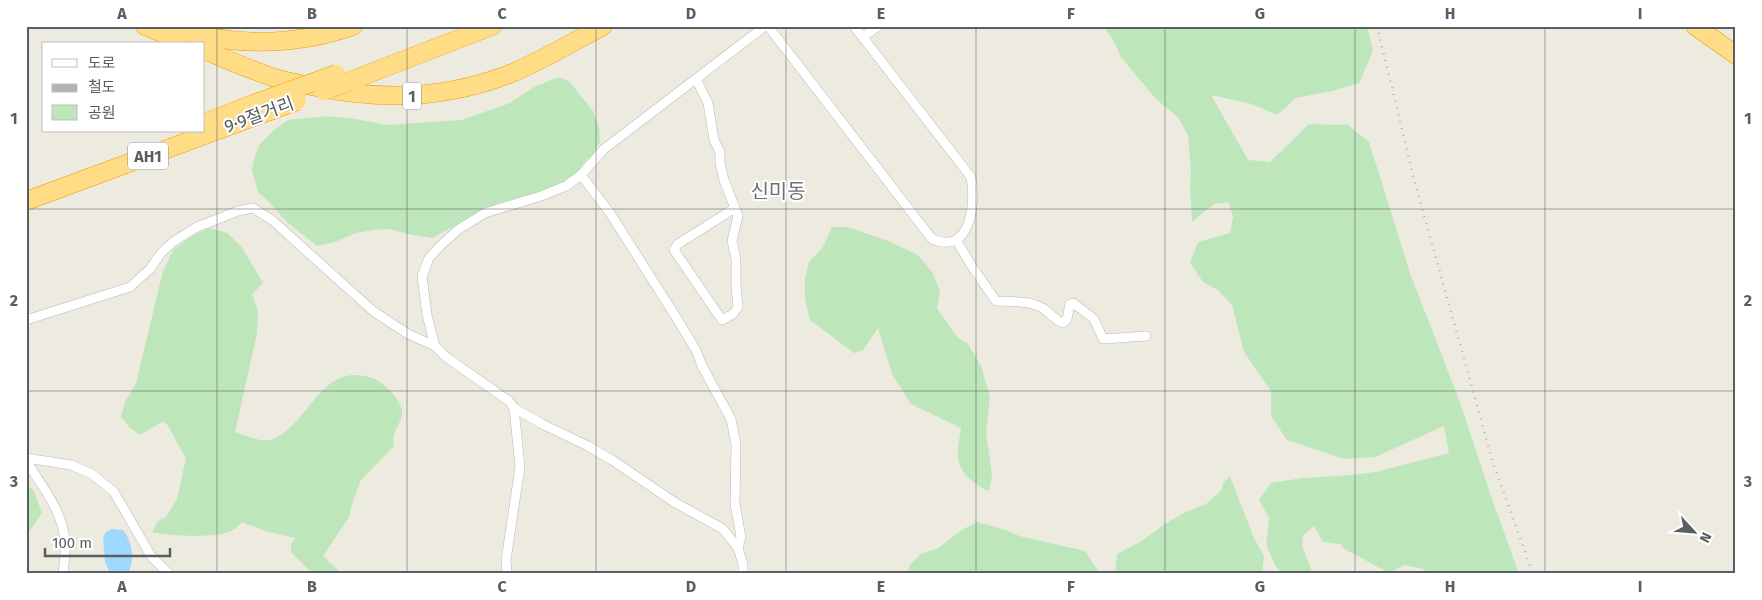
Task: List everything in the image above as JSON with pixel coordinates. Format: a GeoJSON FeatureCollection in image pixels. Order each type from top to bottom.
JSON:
{"type":"FeatureCollection","features":[{"type":"Feature","properties":{"kind":"highway"},"geometry":{"type":"LineString","coordinates":[[145,26],[183,42]]}},
{"type":"Feature","properties":{"kind":"highway"},"geometry":{"type":"LineString","coordinates":[[168,26],[201,36],[228,41],[264,42],[304,39],[329,34],[353,26]]}},
{"type":"Feature","properties":{"kind":"highway","name":"9·9절거리"},"geometry":{"type":"LineString","coordinates":[[26,201],[270,111],[458,26]]}},
{"type":"Feature","properties":{"kind":"highway","name":"9·9절거리"},"geometry":{"type":"LineString","coordinates":[[205,123],[253,104],[343,77],[492,26]]}},
{"type":"Feature","properties":{"kind":"highway","name":"1"},"geometry":{"type":"LineString","coordinates":[[208,52],[278,79],[326,90],[370,96],[412,96],[470,87],[512,73],[603,26]]}},
{"type":"Feature","properties":{"kind":"highway"},"geometry":{"type":"LineString","coordinates":[[1695,26],[1736,55]]}},
{"type":"Feature","properties":{"kind":"highway"},"geometry":{"type":"LineString","coordinates":[[1711,26],[1736,45]]}},
{"type":"Feature","properties":{"kind":"highway","name":"AH1"},"geometry":{"type":"LineString","coordinates":[[26,189],[177,132]]}},
{"type":"Feature","properties":{"kind":"street"},"geometry":{"type":"LineString","coordinates":[[436,346],[427,315],[422,276],[429,258],[440,245],[459,229],[485,213],[541,196],[566,186],[581,175],[604,149],[767,26],[932,239],[941,243],[956,240],[961,236],[971,217],[973,187],[971,177],[854,26]]}},
{"type":"Feature","properties":{"kind":"street"},"geometry":{"type":"LineString","coordinates":[[863,37],[878,26]]}},
{"type":"Feature","properties":{"kind":"street"},"geometry":{"type":"LineString","coordinates":[[696,79],[708,103],[714,140],[720,152],[720,163],[724,180],[735,208],[738,221],[732,241],[736,259],[738,307],[733,314],[722,320],[674,250],[678,244],[735,208]]}},
{"type":"Feature","properties":{"kind":"street"},"geometry":{"type":"LineString","coordinates":[[581,175],[610,213],[674,314],[696,350],[702,366],[731,419],[736,444],[735,504],[741,537],[738,548]]}},
{"type":"Feature","properties":{"kind":"street"},"geometry":{"type":"LineString","coordinates":[[26,320],[130,287],[150,269],[161,253],[173,242],[197,227],[238,211],[254,208],[272,220],[373,311],[408,334],[436,346],[446,357],[509,400],[514,408],[520,467],[506,560],[507,574]]}},
{"type":"Feature","properties":{"kind":"street"},"geometry":{"type":"LineString","coordinates":[[956,240],[981,282],[996,302],[1028,303],[1038,306],[1063,323],[1067,319],[1070,304],[1073,303],[1094,319],[1103,339],[1146,336]]}},
{"type":"Feature","properties":{"kind":"street"},"geometry":{"type":"LineString","coordinates":[[514,408],[612,460],[674,502],[723,530],[738,548],[743,564],[743,574]]}},
{"type":"Feature","properties":{"kind":"street"},"geometry":{"type":"LineString","coordinates":[[26,460],[44,486],[57,510],[65,542],[63,574]]}},
{"type":"Feature","properties":{"kind":"street"},"geometry":{"type":"LineString","coordinates":[[26,460],[71,465],[92,474],[114,492],[151,556],[169,574]]}},
{"type":"Feature","properties":{"kind":"green space"},"geometry":{"type":"Polygon","coordinates":[[[1103,26],[1367,26],[1373,51],[1359,83],[1332,91],[1296,98],[1277,115],[1252,104],[1211,95],[1248,160],[1270,162],[1309,124],[1348,125],[1369,142],[1411,276],[1461,405],[1519,574],[1427,574],[1424,569],[1404,565],[1389,573],[1343,548],[1341,544],[1323,542],[1314,526],[1303,536],[1302,546],[1313,574],[1282,574],[1275,565],[1266,544],[1269,518],[1259,500],[1271,483],[1303,478],[1376,472],[1449,453],[1444,426],[1375,457],[1344,459],[1287,440],[1271,416],[1271,391],[1244,352],[1232,305],[1218,290],[1203,282],[1190,263],[1198,242],[1230,233],[1233,217],[1229,202],[1214,204],[1192,222],[1188,136],[1179,118],[1156,99],[1121,57],[1114,41],[1103,26]]]}},
{"type":"Feature","properties":{"kind":"green space"},"geometry":{"type":"Polygon","coordinates":[[[559,77],[569,81],[593,111],[599,127],[600,141],[592,157],[587,159],[576,173],[565,181],[540,193],[498,203],[432,238],[389,229],[373,230],[356,233],[335,242],[317,246],[287,222],[258,192],[252,170],[260,144],[288,120],[327,116],[386,125],[462,120],[510,103],[534,87],[559,77]]]}},
{"type":"Feature","properties":{"kind":"green space"},"geometry":{"type":"Polygon","coordinates":[[[832,227],[848,227],[888,241],[918,255],[932,272],[940,291],[937,308],[957,337],[968,344],[981,366],[990,397],[986,432],[992,476],[989,491],[969,478],[961,468],[958,447],[961,428],[911,404],[892,374],[878,328],[863,350],[854,353],[810,320],[805,299],[805,279],[809,262],[823,247],[832,227]]]}},
{"type":"Feature","properties":{"kind":"green space"},"geometry":{"type":"Polygon","coordinates":[[[210,228],[227,233],[241,246],[263,283],[252,294],[258,311],[257,333],[235,432],[260,440],[275,438],[288,429],[330,384],[342,377],[357,375],[375,379],[383,384],[398,401],[402,410],[401,420],[395,432],[394,446],[361,480],[349,517],[323,556],[342,574],[313,574],[291,552],[291,545],[295,538],[265,531],[242,522],[226,533],[216,535],[170,535],[152,532],[158,521],[166,517],[177,499],[186,458],[165,422],[140,435],[129,427],[121,417],[125,402],[136,383],[163,271],[173,250],[194,235],[210,228]]]}},
{"type":"Feature","properties":{"kind":"green space"},"geometry":{"type":"Polygon","coordinates":[[[1230,476],[1254,538],[1264,556],[1262,574],[1115,574],[1117,554],[1140,542],[1184,513],[1206,504],[1222,490],[1223,483],[1230,476]]]}},
{"type":"Feature","properties":{"kind":"green space"},"geometry":{"type":"Polygon","coordinates":[[[26,484],[34,491],[42,513],[29,532],[26,533],[26,484]]]}},
{"type":"Feature","properties":{"kind":"green space"},"geometry":{"type":"Polygon","coordinates":[[[977,522],[1003,529],[1019,536],[1085,551],[1100,574],[907,574],[910,565],[921,554],[938,548],[962,530],[977,522]]]}},
{"type":"Feature","properties":{"kind":"water"},"geometry":{"type":"Polygon","coordinates":[[[112,529],[123,530],[129,539],[132,561],[129,571],[110,573],[105,562],[103,537],[106,532],[112,529]]]}},
{"type":"Feature","properties":{"kind":"railway"},"geometry":{"type":"LineString","coordinates":[[1377,26],[1414,179],[1493,463],[1533,574]]}},
{"type":"Feature","properties":{"kind":"district","name":"신미동"},"geometry":{"type":"Point","coordinates":[778,191]}}]}
